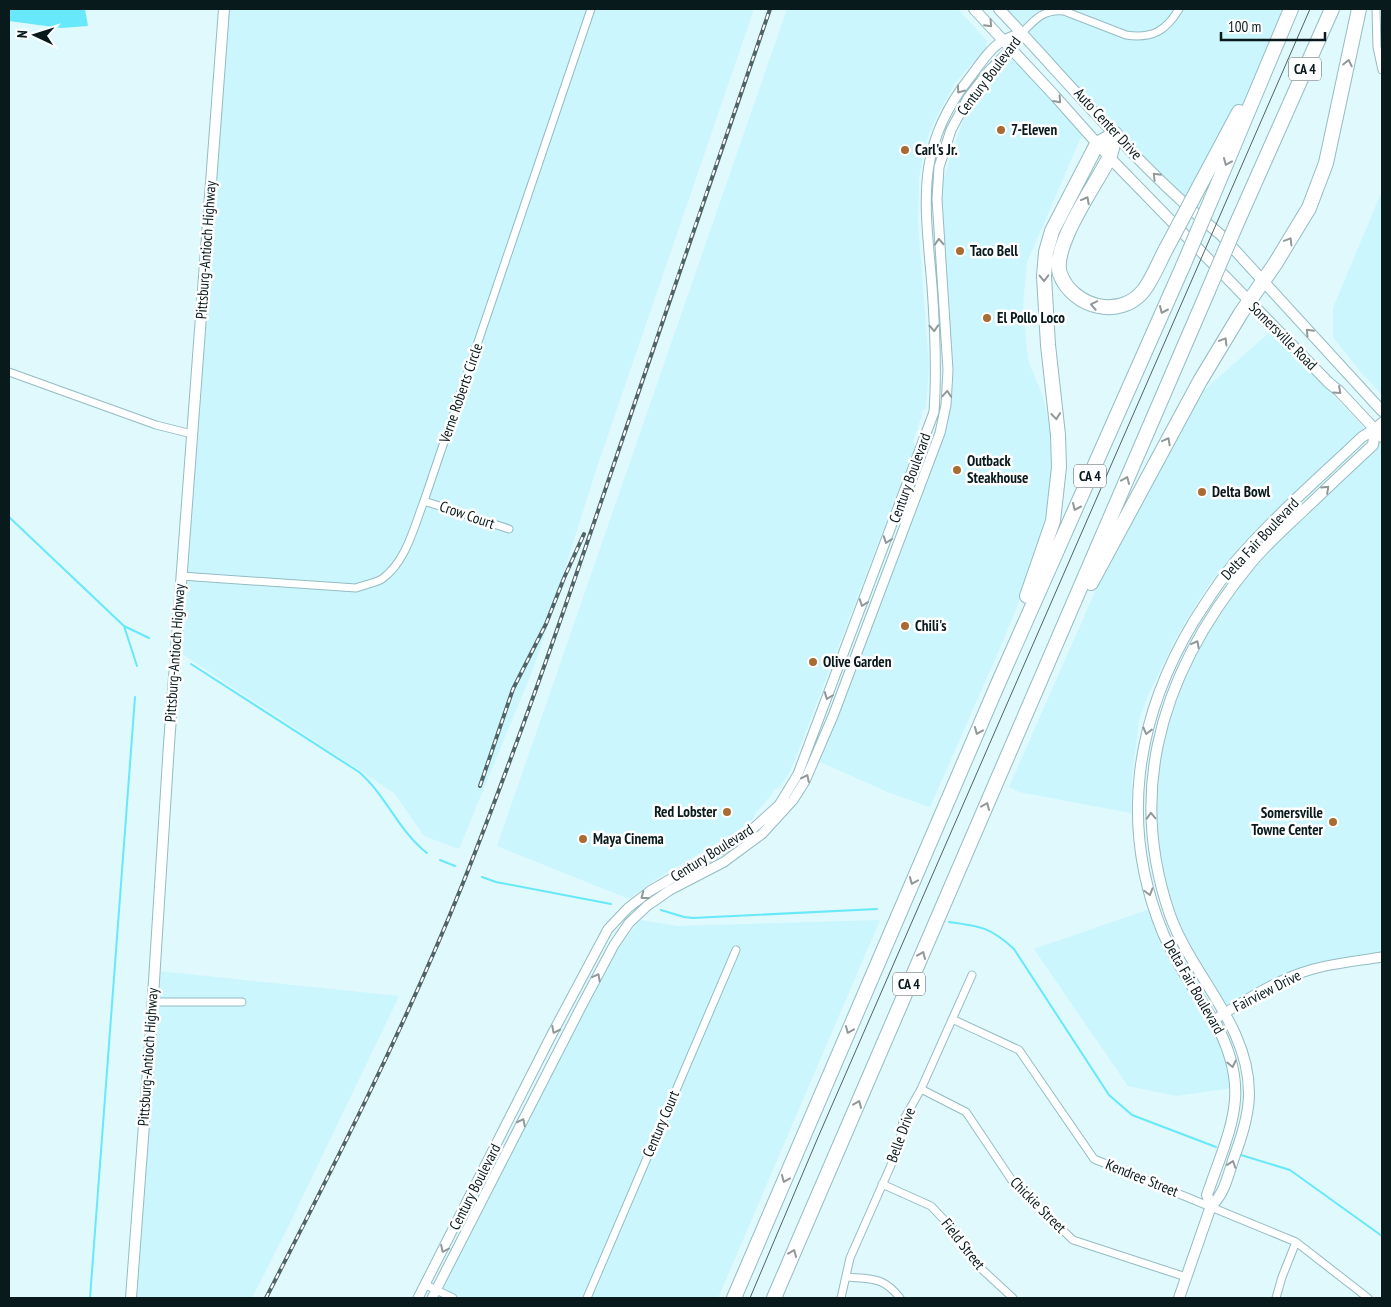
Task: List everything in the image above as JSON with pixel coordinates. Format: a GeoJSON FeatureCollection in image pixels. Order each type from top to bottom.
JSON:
{"type":"FeatureCollection","features":[{"type":"Feature","properties":{"kind":"highway","name":"CA 4"},"geometry":{"type":"LineString","coordinates":[[734,1298],[997,686],[1183,266],[1291,9]]}},
{"type":"Feature","properties":{"kind":"highway","name":"CA 4"},"geometry":{"type":"LineString","coordinates":[[774,1298],[1236,225],[1332,9]]}},
{"type":"Feature","properties":{"kind":"highway"},"geometry":{"type":"LineString","coordinates":[[1045,670],[1200,382],[1309,208],[1326,163],[1359,9]]}},
{"type":"Feature","properties":{"kind":"highway"},"geometry":{"type":"LineString","coordinates":[[1115,134],[1110,158],[1063,242],[1058,265],[1067,288],[1077,298],[1087,304],[1101,307],[1117,307],[1130,302],[1144,290],[1279,36]]}},
{"type":"Feature","properties":{"kind":"highway"},"geometry":{"type":"LineString","coordinates":[[997,686],[1015,628],[1053,521],[1059,467],[1044,286],[1046,252],[1052,231],[1097,144],[1115,134]]}},
{"type":"Feature","properties":{"kind":"main road","name":"Pittsburg-Antioch Highway"},"geometry":{"type":"LineString","coordinates":[[131,1298],[181,576],[224,9]]}},
{"type":"Feature","properties":{"kind":"main road","name":"Auto Center Drive"},"geometry":{"type":"LineString","coordinates":[[974,9],[1110,158],[1184,234]]}},
{"type":"Feature","properties":{"kind":"main road","name":"Auto Center Drive"},"geometry":{"type":"LineString","coordinates":[[999,9],[1115,134],[1191,210],[1221,235]]}},
{"type":"Feature","properties":{"kind":"main road","name":"Somersville Road"},"geometry":{"type":"LineString","coordinates":[[1184,234],[1329,383],[1380,430]]}},
{"type":"Feature","properties":{"kind":"main road","name":"Somersville Road"},"geometry":{"type":"LineString","coordinates":[[1221,235],[1382,411]]}},
{"type":"Feature","properties":{"kind":"main road","name":"Delta Fair Boulevard"},"geometry":{"type":"LineString","coordinates":[[1204,1005],[1170,949],[1148,886],[1142,858],[1138,817],[1138,792],[1146,732],[1157,698],[1189,630],[1229,569],[1253,542],[1362,437],[1380,430]]}},
{"type":"Feature","properties":{"kind":"main road","name":"Delta Fair Boulevard"},"geometry":{"type":"LineString","coordinates":[[1179,1298],[1211,1206],[1220,1199],[1240,1141],[1246,1118],[1249,1094],[1243,1051],[1236,1034],[1184,946],[1164,896],[1157,867],[1151,806],[1152,775],[1161,730],[1169,702],[1181,673],[1201,635],[1251,563],[1373,445],[1380,430]]}},
{"type":"Feature","properties":{"kind":"main road"},"geometry":{"type":"LineString","coordinates":[[1282,514],[1291,523]]}},
{"type":"Feature","properties":{"kind":"main road","name":"Delta Fair Boulevard"},"geometry":{"type":"LineString","coordinates":[[1211,1206],[1207,1195],[1231,1124],[1236,1096],[1231,1056],[1214,1020]]}},
{"type":"Feature","properties":{"kind":"street","name":"Verne Roberts Circle"},"geometry":{"type":"LineString","coordinates":[[181,576],[356,588],[381,579],[397,564],[411,536],[424,501],[591,9]]}},
{"type":"Feature","properties":{"kind":"street"},"geometry":{"type":"LineString","coordinates":[[1022,33],[1038,16],[1056,10],[1064,11],[1126,35],[1146,36],[1157,33],[1168,25],[1178,9]]}},
{"type":"Feature","properties":{"kind":"street"},"geometry":{"type":"LineString","coordinates":[[1376,9],[1377,47],[1382,70]]}},
{"type":"Feature","properties":{"kind":"street","name":"Century Boulevard"},"geometry":{"type":"LineString","coordinates":[[418,1298],[608,929],[628,908],[650,891],[746,835],[779,805],[798,774],[934,412],[937,371],[932,285],[925,215],[925,187],[929,159],[940,125],[950,103],[979,65],[1003,40],[1022,33]]}},
{"type":"Feature","properties":{"kind":"street","name":"Century Boulevard"},"geometry":{"type":"LineString","coordinates":[[434,1294],[581,1006],[614,945],[629,923],[647,906],[670,890],[724,862],[756,839],[779,818],[806,781],[833,716],[937,440],[946,404],[948,370],[936,199],[939,167],[951,130],[968,98],[989,71],[1011,49],[1022,33]]}},
{"type":"Feature","properties":{"kind":"street"},"geometry":{"type":"LineString","coordinates":[[9,372],[156,425],[192,434]]}},
{"type":"Feature","properties":{"kind":"street","name":"Crow Court"},"geometry":{"type":"LineString","coordinates":[[424,501],[509,529]]}},
{"type":"Feature","properties":{"kind":"street","name":"Century Court"},"geometry":{"type":"LineString","coordinates":[[587,1298],[736,950]]}},
{"type":"Feature","properties":{"kind":"street","name":"Fairview Drive"},"geometry":{"type":"LineString","coordinates":[[1214,1020],[1278,982],[1299,973],[1320,967],[1382,957]]}},
{"type":"Feature","properties":{"kind":"street","name":"Belle Drive"},"geometry":{"type":"LineString","coordinates":[[841,1298],[850,1258],[899,1147],[904,1121],[921,1089],[972,975]]}},
{"type":"Feature","properties":{"kind":"street"},"geometry":{"type":"LineString","coordinates":[[152,1002],[242,1002]]}},
{"type":"Feature","properties":{"kind":"street","name":"Delta Fair Boulevard"},"geometry":{"type":"LineString","coordinates":[[1204,1005],[1214,1020]]}},
{"type":"Feature","properties":{"kind":"street","name":"Kendree Street"},"geometry":{"type":"LineString","coordinates":[[952,1019],[1019,1050],[1094,1159],[1296,1242],[1368,1298]]}},
{"type":"Feature","properties":{"kind":"street","name":"Chickie Street"},"geometry":{"type":"LineString","coordinates":[[921,1089],[966,1112],[1015,1185],[1073,1240],[1186,1277]]}},
{"type":"Feature","properties":{"kind":"street","name":"Field Street"},"geometry":{"type":"LineString","coordinates":[[882,1184],[931,1206],[950,1226],[974,1262],[1013,1298]]}},
{"type":"Feature","properties":{"kind":"street"},"geometry":{"type":"LineString","coordinates":[[1276,1298],[1296,1242]]}},
{"type":"Feature","properties":{"kind":"street"},"geometry":{"type":"LineString","coordinates":[[846,1277],[880,1280],[900,1298]]}},
{"type":"Feature","properties":{"kind":"street"},"geometry":{"type":"LineString","coordinates":[[426,1284],[434,1294],[452,1298]]}},
{"type":"Feature","properties":{"kind":"shaded area"},"geometry":{"type":"Polygon","coordinates":[[[224,9],[754,9],[596,470],[535,664],[459,849],[424,836],[394,793],[176,650],[224,9]]]}},
{"type":"Feature","properties":{"kind":"shaded area"},"geometry":{"type":"Polygon","coordinates":[[[787,9],[958,9],[987,41],[986,48],[955,83],[939,112],[929,133],[919,179],[918,223],[929,367],[926,408],[921,412],[922,415],[913,441],[915,447],[788,775],[780,787],[773,790],[772,794],[754,815],[754,818],[737,832],[656,879],[629,899],[497,846],[787,9]]]}},
{"type":"Feature","properties":{"kind":"shaded area"},"geometry":{"type":"Polygon","coordinates":[[[999,9],[1291,9],[1279,36],[1189,206],[999,9]]]}},
{"type":"Feature","properties":{"kind":"shaded area"},"geometry":{"type":"Polygon","coordinates":[[[1011,53],[1082,135],[1027,262],[1023,306],[1028,360],[1043,397],[1053,443],[1051,491],[1044,530],[1033,566],[1003,641],[930,807],[890,793],[818,761],[945,429],[940,189],[968,105],[1011,53]]]}},
{"type":"Feature","properties":{"kind":"shaded area"},"geometry":{"type":"Polygon","coordinates":[[[1382,191],[1382,395],[1333,337],[1333,308],[1382,191]]]}},
{"type":"Feature","properties":{"kind":"shaded area"},"geometry":{"type":"Polygon","coordinates":[[[1272,330],[1365,429],[1228,563],[1210,583],[1192,611],[1177,636],[1146,700],[1139,720],[1132,776],[1131,813],[1019,792],[1009,787],[1109,560],[1200,394],[1272,330]]]}},
{"type":"Feature","properties":{"kind":"shaded area"},"geometry":{"type":"Polygon","coordinates":[[[1382,437],[1382,957],[1309,970],[1224,1013],[1194,964],[1159,877],[1152,775],[1181,673],[1251,563],[1382,437]]]}},
{"type":"Feature","properties":{"kind":"shaded area"},"geometry":{"type":"Polygon","coordinates":[[[1153,908],[1227,1051],[1232,1088],[1176,1096],[1128,1086],[1034,949],[1153,908]]]}},
{"type":"Feature","properties":{"kind":"shaded area"},"geometry":{"type":"Polygon","coordinates":[[[640,920],[678,926],[880,920],[718,1298],[463,1298],[441,1288],[616,950],[640,920]]]}},
{"type":"Feature","properties":{"kind":"shaded area"},"geometry":{"type":"Polygon","coordinates":[[[158,971],[399,996],[252,1298],[134,1298],[158,971]]]}},
{"type":"Feature","properties":{"kind":"water"},"geometry":{"type":"Polygon","coordinates":[[[9,9],[85,9],[88,26],[61,28],[9,21],[9,9]]]}},
{"type":"Feature","properties":{"kind":"waterway"},"geometry":{"type":"LineString","coordinates":[[9,517],[124,626],[149,638]]}},
{"type":"Feature","properties":{"kind":"waterway"},"geometry":{"type":"LineString","coordinates":[[124,626],[137,666]]}},
{"type":"Feature","properties":{"kind":"waterway"},"geometry":{"type":"LineString","coordinates":[[191,664],[359,772],[377,791],[408,835],[427,853]]}},
{"type":"Feature","properties":{"kind":"waterway"},"geometry":{"type":"LineString","coordinates":[[90,1298],[135,697]]}},
{"type":"Feature","properties":{"kind":"waterway"},"geometry":{"type":"LineString","coordinates":[[440,860],[455,866]]}},
{"type":"Feature","properties":{"kind":"waterway"},"geometry":{"type":"LineString","coordinates":[[482,877],[496,882],[611,904]]}},
{"type":"Feature","properties":{"kind":"waterway"},"geometry":{"type":"LineString","coordinates":[[661,910],[693,918],[877,909]]}},
{"type":"Feature","properties":{"kind":"waterway"},"geometry":{"type":"LineString","coordinates":[[949,922],[984,929],[998,936],[1014,949],[1109,1095],[1132,1115],[1216,1147]]}},
{"type":"Feature","properties":{"kind":"waterway"},"geometry":{"type":"LineString","coordinates":[[1241,1155],[1290,1170],[1382,1236]]}},
{"type":"Feature","properties":{"kind":"tram line"},"geometry":{"type":"LineString","coordinates":[[750,1298],[819,1135],[1310,9]]}},
{"type":"Feature","properties":{"kind":"railway"},"geometry":{"type":"LineString","coordinates":[[266,1298],[394,1041],[441,936],[486,825],[570,593],[770,9]]}},
{"type":"Feature","properties":{"kind":"railway"},"geometry":{"type":"LineString","coordinates":[[480,786],[513,689],[546,624],[584,534]]}},
{"type":"Feature","properties":{"kind":"place","name":"7-Eleven"},"geometry":{"type":"Point","coordinates":[1001,130]}},
{"type":"Feature","properties":{"kind":"place","name":"Carl's Jr."},"geometry":{"type":"Point","coordinates":[905,150]}},
{"type":"Feature","properties":{"kind":"place","name":"Taco Bell"},"geometry":{"type":"Point","coordinates":[960,251]}},
{"type":"Feature","properties":{"kind":"place","name":"El Pollo Loco"},"geometry":{"type":"Point","coordinates":[987,318]}},
{"type":"Feature","properties":{"kind":"place","name":"Outback Steakhouse"},"geometry":{"type":"Point","coordinates":[957,470]}},
{"type":"Feature","properties":{"kind":"place","name":"Delta Bowl"},"geometry":{"type":"Point","coordinates":[1202,492]}},
{"type":"Feature","properties":{"kind":"place","name":"Chili's"},"geometry":{"type":"Point","coordinates":[905,626]}},
{"type":"Feature","properties":{"kind":"place","name":"Olive Garden"},"geometry":{"type":"Point","coordinates":[813,662]}},
{"type":"Feature","properties":{"kind":"place","name":"Red Lobster"},"geometry":{"type":"Point","coordinates":[727,812]}},
{"type":"Feature","properties":{"kind":"place","name":"Somersville Towne Center"},"geometry":{"type":"Point","coordinates":[1333,822]}},
{"type":"Feature","properties":{"kind":"place","name":"Maya Cinema"},"geometry":{"type":"Point","coordinates":[583,839]}}]}
